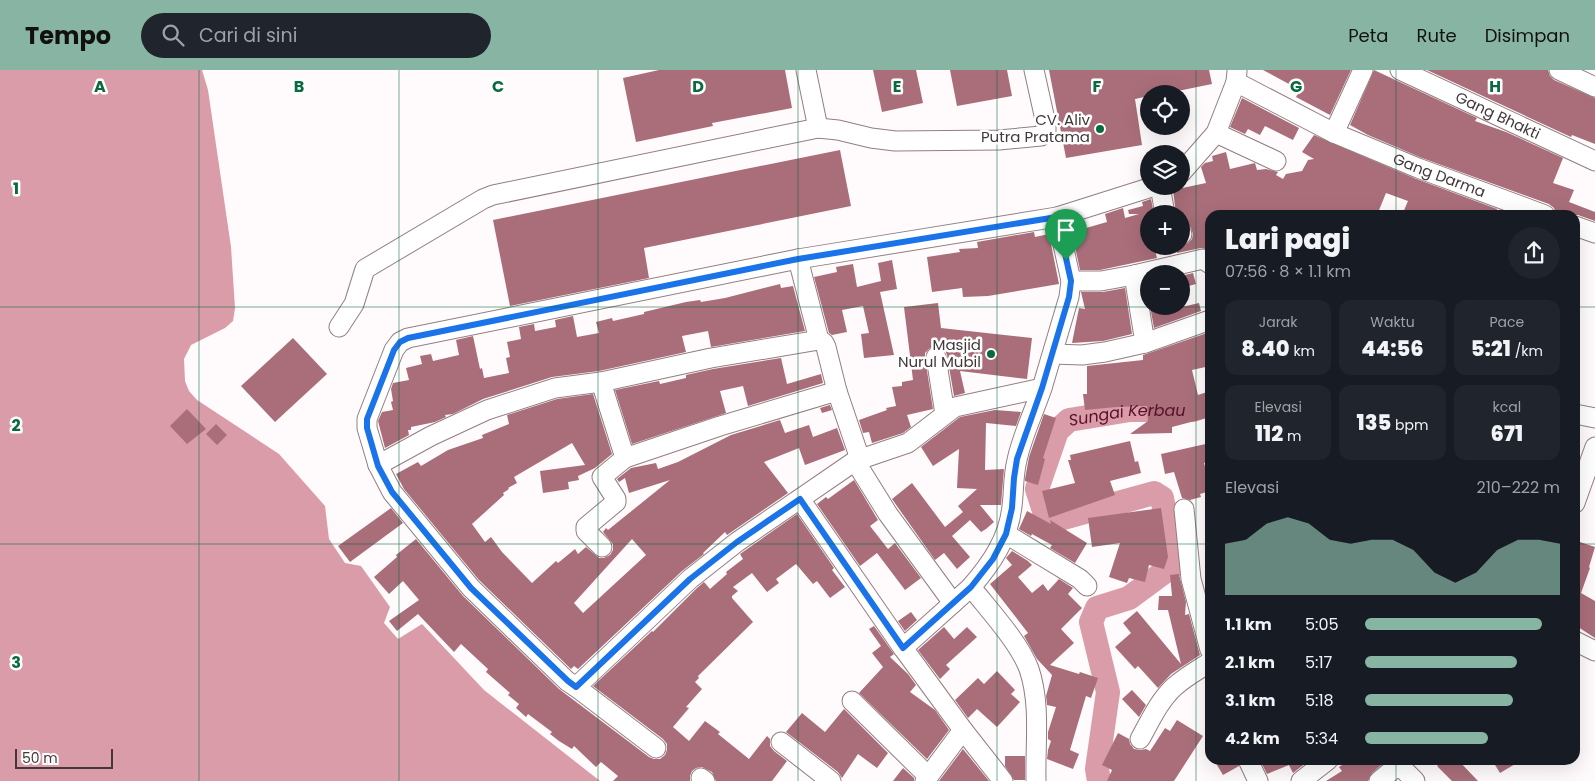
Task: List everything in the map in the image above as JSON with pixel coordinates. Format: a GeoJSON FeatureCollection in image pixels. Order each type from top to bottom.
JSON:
{"type":"FeatureCollection","features":[{"type":"Feature","properties":{"kind":"street"},"geometry":{"type":"LineString","coordinates":[[806,70],[818,128]]}},
{"type":"Feature","properties":{"kind":"street"},"geometry":{"type":"LineString","coordinates":[[339,327],[354,304],[365,268],[493,195],[818,128],[895,141],[999,140],[1040,136],[1046,131],[1046,124],[1034,70]]}},
{"type":"Feature","properties":{"kind":"street"},"geometry":{"type":"LineString","coordinates":[[1334,133],[1363,70]]}},
{"type":"Feature","properties":{"kind":"street","name":"Gang Bhakti"},"geometry":{"type":"LineString","coordinates":[[1400,70],[1595,161]]}},
{"type":"Feature","properties":{"kind":"street"},"geometry":{"type":"LineString","coordinates":[[1559,70],[1595,87]]}},
{"type":"Feature","properties":{"kind":"street"},"geometry":{"type":"LineString","coordinates":[[1190,163],[1216,133],[1236,76]]}},
{"type":"Feature","properties":{"kind":"street","name":"Gang Darma"},"geometry":{"type":"LineString","coordinates":[[1236,76],[1334,133],[1418,168],[1531,210]]}},
{"type":"Feature","properties":{"kind":"street"},"geometry":{"type":"LineString","coordinates":[[1216,133],[1276,161]]}},
{"type":"Feature","properties":{"kind":"street"},"geometry":{"type":"LineString","coordinates":[[656,748],[568,681],[471,588],[392,492],[378,466],[367,428],[367,419],[394,350],[400,342],[416,336],[798,259],[1057,217],[1140,191]]}},
{"type":"Feature","properties":{"kind":"street"},"geometry":{"type":"LineString","coordinates":[[903,648],[971,587],[993,559],[1006,534],[1012,508],[1017,459],[1053,354],[1069,297],[1071,281],[1057,217]]}},
{"type":"Feature","properties":{"kind":"street"},"geometry":{"type":"LineString","coordinates":[[1580,228],[1595,234]]}},
{"type":"Feature","properties":{"kind":"street"},"geometry":{"type":"LineString","coordinates":[[798,259],[819,340],[826,347],[837,392],[858,460],[888,514],[953,603]]}},
{"type":"Feature","properties":{"kind":"street"},"geometry":{"type":"LineString","coordinates":[[1071,281],[1102,281],[1203,259],[1205,260]]}},
{"type":"Feature","properties":{"kind":"street"},"geometry":{"type":"LineString","coordinates":[[1134,275],[1145,342]]}},
{"type":"Feature","properties":{"kind":"street"},"geometry":{"type":"LineString","coordinates":[[1053,354],[1082,355],[1105,352],[1145,342],[1205,322]]}},
{"type":"Feature","properties":{"kind":"street"},"geometry":{"type":"LineString","coordinates":[[378,466],[431,436],[486,410],[555,388],[601,382],[712,358],[819,340]]}},
{"type":"Feature","properties":{"kind":"street"},"geometry":{"type":"LineString","coordinates":[[936,357],[945,414]]}},
{"type":"Feature","properties":{"kind":"street"},"geometry":{"type":"LineString","coordinates":[[601,382],[625,458]]}},
{"type":"Feature","properties":{"kind":"street"},"geometry":{"type":"LineString","coordinates":[[576,687],[690,579],[737,542],[858,460],[908,443],[955,407],[1042,388]]}},
{"type":"Feature","properties":{"kind":"street"},"geometry":{"type":"LineString","coordinates":[[602,547],[586,531],[586,527],[616,502],[602,477],[625,458],[720,426],[837,392]]}},
{"type":"Feature","properties":{"kind":"street"},"geometry":{"type":"LineString","coordinates":[[1580,415],[1595,418]]}},
{"type":"Feature","properties":{"kind":"street"},"geometry":{"type":"LineString","coordinates":[[1580,485],[1595,447]]}},
{"type":"Feature","properties":{"kind":"street"},"geometry":{"type":"LineString","coordinates":[[800,499],[903,648],[1003,781]]}},
{"type":"Feature","properties":{"kind":"street"},"geometry":{"type":"LineString","coordinates":[[1184,509],[1191,579],[1205,631]]}},
{"type":"Feature","properties":{"kind":"street"},"geometry":{"type":"LineString","coordinates":[[1006,534],[1087,586]]}},
{"type":"Feature","properties":{"kind":"street"},"geometry":{"type":"LineString","coordinates":[[971,587],[1016,646],[1028,668],[1035,703],[1036,781]]}},
{"type":"Feature","properties":{"kind":"street"},"geometry":{"type":"LineString","coordinates":[[1140,739],[1165,697],[1175,686],[1205,665]]}},
{"type":"Feature","properties":{"kind":"street"},"geometry":{"type":"LineString","coordinates":[[852,701],[927,778],[963,730]]}},
{"type":"Feature","properties":{"kind":"street"},"geometry":{"type":"LineString","coordinates":[[781,742],[831,781]]}},
{"type":"Feature","properties":{"kind":"street"},"geometry":{"type":"LineString","coordinates":[[1250,765],[1258,781]]}},
{"type":"Feature","properties":{"kind":"street"},"geometry":{"type":"LineString","coordinates":[[1301,781],[1322,765]]}},
{"type":"Feature","properties":{"kind":"street"},"geometry":{"type":"LineString","coordinates":[[1380,781],[1399,765]]}},
{"type":"Feature","properties":{"kind":"street"},"geometry":{"type":"LineString","coordinates":[[1405,765],[1415,781]]}},
{"type":"Feature","properties":{"kind":"shaded area"},"geometry":{"type":"Polygon","coordinates":[[[0,70],[202,70],[208,90],[231,247],[235,308],[233,321],[225,328],[191,345],[184,359],[185,381],[189,391],[197,400],[279,454],[325,506],[329,539],[345,563],[361,566],[390,607],[384,623],[398,639],[422,624],[484,690],[600,781],[0,781],[0,70]]]}},
{"type":"Feature","properties":{"kind":"building"},"geometry":{"type":"Polygon","coordinates":[[[659,70],[785,70],[792,108],[712,123],[713,126],[636,142],[623,78],[659,70]]]}},
{"type":"Feature","properties":{"kind":"building"},"geometry":{"type":"Polygon","coordinates":[[[873,70],[916,70],[923,103],[882,112],[873,70]]]}},
{"type":"Feature","properties":{"kind":"building"},"geometry":{"type":"Polygon","coordinates":[[[950,70],[1007,70],[1012,96],[957,106],[950,70]]]}},
{"type":"Feature","properties":{"kind":"building","name":"CV. Aliv Putra Pratama"},"geometry":{"type":"Polygon","coordinates":[[[1049,70],[1209,70],[1212,84],[1190,88],[1190,85],[1140,85],[1140,98],[1135,99],[1142,145],[1066,158],[1049,70]]]}},
{"type":"Feature","properties":{"kind":"building"},"geometry":{"type":"Polygon","coordinates":[[[1263,70],[1351,70],[1330,115],[1296,97],[1300,90],[1263,70]]]}},
{"type":"Feature","properties":{"kind":"building"},"geometry":{"type":"Polygon","coordinates":[[[1374,70],[1477,118],[1475,121],[1506,132],[1563,158],[1553,183],[1574,190],[1569,202],[1595,212],[1595,221],[1580,216],[1580,210],[1555,210],[1549,204],[1422,158],[1368,135],[1350,125],[1374,70]]]}},
{"type":"Feature","properties":{"kind":"building"},"geometry":{"type":"Polygon","coordinates":[[[1427,70],[1548,70],[1554,80],[1595,98],[1595,144],[1572,135],[1571,137],[1427,70]]]}},
{"type":"Feature","properties":{"kind":"building"},"geometry":{"type":"Polygon","coordinates":[[[1242,98],[1299,128],[1293,140],[1265,126],[1260,135],[1248,129],[1245,134],[1230,127],[1242,98]]]}},
{"type":"Feature","properties":{"kind":"building"},"geometry":{"type":"Polygon","coordinates":[[[1314,135],[1414,178],[1497,210],[1404,210],[1408,201],[1386,193],[1379,210],[1205,210],[1205,249],[1190,250],[1190,241],[1193,234],[1190,227],[1190,205],[1175,205],[1174,195],[1190,195],[1190,186],[1206,183],[1201,167],[1205,163],[1213,161],[1212,156],[1226,152],[1230,169],[1255,163],[1257,170],[1266,169],[1278,172],[1276,175],[1283,179],[1286,174],[1302,171],[1308,160],[1314,159],[1302,152],[1314,135]]]}},
{"type":"Feature","properties":{"kind":"building"},"geometry":{"type":"Polygon","coordinates":[[[840,150],[851,206],[644,248],[649,278],[510,306],[493,220],[840,150]]]}},
{"type":"Feature","properties":{"kind":"building"},"geometry":{"type":"Polygon","coordinates":[[[1151,199],[1152,205],[1143,205],[1142,202],[1151,199]]]}},
{"type":"Feature","properties":{"kind":"building"},"geometry":{"type":"Polygon","coordinates":[[[1140,207],[1140,255],[1156,255],[1157,258],[1100,270],[1080,270],[1071,228],[1085,225],[1086,228],[1107,222],[1105,214],[1123,208],[1125,218],[1139,214],[1129,214],[1128,210],[1140,207]]]}},
{"type":"Feature","properties":{"kind":"building"},"geometry":{"type":"Polygon","coordinates":[[[1034,232],[1035,237],[1049,234],[1059,284],[988,296],[963,297],[962,288],[932,292],[927,257],[960,252],[959,249],[978,248],[977,242],[1034,232]]]}},
{"type":"Feature","properties":{"kind":"building"},"geometry":{"type":"Polygon","coordinates":[[[892,260],[897,289],[880,292],[894,355],[864,358],[861,334],[869,333],[863,306],[842,310],[847,332],[832,335],[829,333],[814,277],[837,272],[836,267],[853,264],[857,287],[881,281],[878,263],[892,260]]]}},
{"type":"Feature","properties":{"kind":"building"},"geometry":{"type":"Polygon","coordinates":[[[1193,273],[1196,284],[1190,286],[1190,274],[1193,273]]]}},
{"type":"Feature","properties":{"kind":"building"},"geometry":{"type":"Polygon","coordinates":[[[780,284],[781,288],[793,286],[805,331],[711,347],[708,331],[682,336],[686,352],[599,371],[552,377],[483,399],[453,414],[445,415],[446,417],[435,422],[411,427],[411,430],[408,430],[409,435],[385,448],[378,421],[382,412],[393,410],[391,389],[393,383],[409,380],[406,368],[422,364],[420,356],[431,354],[433,361],[459,355],[456,340],[473,336],[480,369],[482,368],[484,378],[509,373],[506,358],[510,357],[507,342],[521,339],[519,327],[534,324],[535,331],[556,327],[555,320],[573,316],[577,337],[599,333],[596,322],[612,318],[613,321],[686,302],[700,300],[701,302],[725,298],[780,284]]]}},
{"type":"Feature","properties":{"kind":"building"},"geometry":{"type":"Polygon","coordinates":[[[1125,288],[1132,334],[1103,341],[1072,343],[1079,308],[1085,309],[1081,292],[1103,292],[1125,288]]]}},
{"type":"Feature","properties":{"kind":"building"},"geometry":{"type":"Polygon","coordinates":[[[938,303],[941,328],[1032,338],[1027,379],[960,371],[965,393],[954,396],[945,350],[934,346],[925,353],[933,409],[907,415],[911,427],[903,433],[872,443],[869,432],[863,433],[859,420],[887,410],[886,408],[896,406],[892,387],[902,386],[902,382],[913,380],[904,307],[938,303]]]}},
{"type":"Feature","properties":{"kind":"building"},"geometry":{"type":"Polygon","coordinates":[[[1199,303],[1201,311],[1190,315],[1190,305],[1199,303]]]}},
{"type":"Feature","properties":{"kind":"building"},"geometry":{"type":"Polygon","coordinates":[[[1152,315],[1190,315],[1154,328],[1152,315]]]}},
{"type":"Feature","properties":{"kind":"building"},"geometry":{"type":"Polygon","coordinates":[[[1205,334],[1205,367],[1192,370],[1198,395],[1205,393],[1205,418],[1172,427],[1172,433],[1130,434],[1148,421],[1147,406],[1085,410],[1083,394],[1087,394],[1087,366],[1143,360],[1143,355],[1205,334]]]}},
{"type":"Feature","properties":{"kind":"building"},"geometry":{"type":"Polygon","coordinates":[[[293,338],[327,374],[275,422],[241,386],[293,338]]]}},
{"type":"Feature","properties":{"kind":"building"},"geometry":{"type":"Polygon","coordinates":[[[781,358],[787,384],[821,374],[823,383],[748,406],[743,386],[720,391],[726,413],[632,444],[615,390],[659,381],[660,384],[686,378],[686,375],[713,369],[781,358]]]}},
{"type":"Feature","properties":{"kind":"building"},"geometry":{"type":"Polygon","coordinates":[[[593,394],[612,454],[595,468],[578,476],[579,480],[568,482],[569,489],[543,493],[540,471],[585,465],[572,443],[514,477],[517,483],[508,488],[503,493],[504,495],[472,524],[485,542],[491,537],[502,552],[532,583],[556,561],[558,563],[575,549],[578,554],[586,547],[599,558],[610,555],[613,550],[613,544],[603,532],[606,528],[608,530],[670,480],[629,493],[625,478],[619,482],[617,479],[631,468],[656,463],[658,469],[678,462],[731,435],[780,420],[785,433],[809,425],[813,437],[837,428],[845,450],[805,465],[799,448],[764,462],[788,493],[727,535],[725,532],[704,554],[682,571],[578,669],[574,666],[571,669],[479,580],[404,489],[396,474],[418,462],[421,466],[448,450],[483,438],[482,435],[509,424],[507,415],[557,399],[593,394]],[[632,539],[574,603],[583,613],[646,555],[632,539]]]}},
{"type":"Feature","properties":{"kind":"building"},"geometry":{"type":"Polygon","coordinates":[[[830,405],[832,410],[822,413],[820,408],[830,405]]]}},
{"type":"Feature","properties":{"kind":"building"},"geometry":{"type":"Polygon","coordinates":[[[187,409],[206,429],[187,444],[170,426],[187,409]]]}},
{"type":"Feature","properties":{"kind":"building"},"geometry":{"type":"Polygon","coordinates":[[[995,410],[1021,412],[1016,426],[986,423],[985,470],[1004,469],[1001,505],[980,505],[994,522],[986,529],[981,532],[970,520],[952,536],[970,557],[957,569],[944,553],[935,560],[892,499],[912,483],[945,527],[963,512],[958,506],[977,489],[957,488],[959,449],[933,466],[921,447],[960,417],[995,410]]]}},
{"type":"Feature","properties":{"kind":"building"},"geometry":{"type":"Polygon","coordinates":[[[1044,414],[1056,418],[1043,458],[1045,459],[1038,485],[1025,481],[1025,479],[1029,457],[1044,414]]]}},
{"type":"Feature","properties":{"kind":"building"},"geometry":{"type":"Polygon","coordinates":[[[216,424],[227,435],[217,445],[206,434],[216,424]]]}},
{"type":"Feature","properties":{"kind":"building"},"geometry":{"type":"Polygon","coordinates":[[[1130,441],[1135,462],[1138,461],[1141,473],[1110,481],[1115,495],[1049,518],[1042,491],[1075,483],[1068,460],[1071,460],[1070,455],[1130,441]]]}},
{"type":"Feature","properties":{"kind":"building"},"geometry":{"type":"Polygon","coordinates":[[[1205,444],[1205,492],[1200,494],[1201,497],[1190,500],[1182,498],[1174,472],[1165,474],[1161,454],[1205,444]]]}},
{"type":"Feature","properties":{"kind":"building"},"geometry":{"type":"Polygon","coordinates":[[[854,480],[878,520],[870,526],[888,549],[895,543],[921,578],[905,590],[877,553],[860,566],[817,504],[826,497],[828,499],[854,480]]]}},
{"type":"Feature","properties":{"kind":"building"},"geometry":{"type":"Polygon","coordinates":[[[391,508],[403,523],[350,562],[338,546],[391,508]]]}},
{"type":"Feature","properties":{"kind":"building"},"geometry":{"type":"Polygon","coordinates":[[[1161,508],[1168,557],[1164,569],[1149,565],[1145,582],[1129,578],[1127,583],[1109,577],[1120,543],[1092,547],[1088,518],[1161,508]]]}},
{"type":"Feature","properties":{"kind":"building"},"geometry":{"type":"Polygon","coordinates":[[[1027,511],[1051,524],[1050,520],[1087,543],[1075,563],[1050,548],[1052,545],[1019,529],[1027,511]]]}},
{"type":"Feature","properties":{"kind":"building"},"geometry":{"type":"Polygon","coordinates":[[[797,514],[834,568],[832,570],[845,587],[830,598],[817,581],[813,584],[796,564],[776,579],[779,583],[767,592],[752,573],[733,587],[738,591],[732,598],[753,622],[698,676],[699,678],[695,682],[702,689],[686,707],[689,708],[673,727],[689,741],[705,721],[749,759],[767,736],[770,739],[770,746],[774,751],[787,761],[772,781],[716,781],[712,772],[702,767],[692,771],[690,781],[613,781],[618,776],[601,762],[596,767],[574,746],[572,749],[559,741],[550,734],[552,732],[528,714],[526,717],[516,708],[519,704],[508,695],[510,693],[486,672],[488,669],[461,644],[454,652],[418,614],[397,631],[389,621],[419,600],[403,581],[389,594],[374,577],[397,557],[396,555],[416,539],[463,596],[559,689],[649,757],[660,759],[667,750],[667,744],[663,739],[593,686],[653,632],[704,582],[710,589],[727,574],[726,572],[743,559],[740,554],[797,514]]]}},
{"type":"Feature","properties":{"kind":"building"},"geometry":{"type":"Polygon","coordinates":[[[1580,542],[1595,547],[1581,593],[1595,601],[1595,638],[1580,628],[1580,542]]]}},
{"type":"Feature","properties":{"kind":"building"},"geometry":{"type":"Polygon","coordinates":[[[1012,551],[1032,565],[1018,577],[1032,593],[1043,584],[1048,591],[1059,579],[1073,588],[1068,594],[1082,608],[1061,629],[1074,643],[1050,665],[1098,678],[1091,698],[1086,696],[1070,750],[1079,754],[1073,769],[1047,759],[1051,741],[1048,739],[1048,732],[1056,707],[1047,705],[1046,696],[1052,675],[1037,659],[1024,636],[1028,633],[990,584],[1012,565],[1006,558],[1012,551]]]}},
{"type":"Feature","properties":{"kind":"building"},"geometry":{"type":"Polygon","coordinates":[[[1179,574],[1186,602],[1185,615],[1189,614],[1200,655],[1171,674],[1158,688],[1138,666],[1135,669],[1115,647],[1131,633],[1123,623],[1137,611],[1181,664],[1168,610],[1158,610],[1159,596],[1172,596],[1170,575],[1179,574]]]}},
{"type":"Feature","properties":{"kind":"building"},"geometry":{"type":"Polygon","coordinates":[[[911,612],[917,620],[905,631],[898,621],[911,612]]]}},
{"type":"Feature","properties":{"kind":"building"},"geometry":{"type":"Polygon","coordinates":[[[874,626],[894,654],[890,657],[908,674],[916,685],[910,692],[935,710],[949,730],[927,759],[859,693],[883,667],[872,653],[881,646],[869,629],[874,626]]]}},
{"type":"Feature","properties":{"kind":"building"},"geometry":{"type":"Polygon","coordinates":[[[944,627],[954,639],[967,627],[977,637],[946,665],[950,669],[940,679],[918,650],[944,627]]]}},
{"type":"Feature","properties":{"kind":"building"},"geometry":{"type":"Polygon","coordinates":[[[997,671],[1015,690],[1011,694],[1020,702],[997,727],[977,709],[968,718],[955,700],[978,678],[984,684],[997,671]]]}},
{"type":"Feature","properties":{"kind":"building"},"geometry":{"type":"Polygon","coordinates":[[[1132,690],[1146,705],[1139,717],[1122,699],[1132,690]]]}},
{"type":"Feature","properties":{"kind":"building"},"geometry":{"type":"Polygon","coordinates":[[[844,709],[888,753],[877,768],[858,754],[842,778],[838,772],[786,732],[802,713],[825,732],[844,709]]]}},
{"type":"Feature","properties":{"kind":"building"},"geometry":{"type":"Polygon","coordinates":[[[1177,720],[1203,736],[1174,781],[1107,781],[1112,770],[1102,765],[1118,733],[1129,739],[1134,749],[1150,751],[1165,728],[1170,731],[1177,720]]]}},
{"type":"Feature","properties":{"kind":"building"},"geometry":{"type":"Polygon","coordinates":[[[963,749],[989,781],[939,781],[963,749]]]}},
{"type":"Feature","properties":{"kind":"building"},"geometry":{"type":"Polygon","coordinates":[[[1005,756],[1025,756],[1025,780],[1014,780],[1005,766],[1005,756]]]}},
{"type":"Feature","properties":{"kind":"building"},"geometry":{"type":"Polygon","coordinates":[[[1217,765],[1239,765],[1239,766],[1223,775],[1217,765]]]}},
{"type":"Feature","properties":{"kind":"building"},"geometry":{"type":"Polygon","coordinates":[[[1262,765],[1289,765],[1267,774],[1262,765]]]}},
{"type":"Feature","properties":{"kind":"building"},"geometry":{"type":"Polygon","coordinates":[[[1289,765],[1303,765],[1293,773],[1289,765]]]}},
{"type":"Feature","properties":{"kind":"building"},"geometry":{"type":"Polygon","coordinates":[[[1342,765],[1381,765],[1372,773],[1368,781],[1326,781],[1342,771],[1339,767],[1342,765]]]}},
{"type":"Feature","properties":{"kind":"building"},"geometry":{"type":"Polygon","coordinates":[[[1463,765],[1478,781],[1452,781],[1437,766],[1463,765]]]}},
{"type":"Feature","properties":{"kind":"building"},"geometry":{"type":"Polygon","coordinates":[[[1495,765],[1514,765],[1500,773],[1495,765]]]}},
{"type":"Feature","properties":{"kind":"building"},"geometry":{"type":"Polygon","coordinates":[[[903,768],[914,778],[914,781],[893,781],[903,768]]]}},
{"type":"Feature","properties":{"kind":"waterway","name":"Sungai Kerbau"},"geometry":{"type":"LineString","coordinates":[[1099,781],[1097,769],[1108,692],[1091,622],[1097,608],[1129,598],[1175,564],[1162,498],[1154,493],[1060,519],[1046,517],[1037,489],[1057,431],[1069,420],[1130,410],[1193,410],[1205,406]]}},
{"type":"Feature","properties":{"kind":"place","name":"CV. Aliv Putra Pratama"},"geometry":{"type":"Point","coordinates":[1100,129]}},
{"type":"Feature","properties":{"kind":"place","name":"Masjid Nurul Mubil"},"geometry":{"type":"Point","coordinates":[991,354]}},
{"type":"Feature","properties":{"kind":"route"},"geometry":{"type":"LineString","coordinates":[[1057,217],[1066,260],[1071,281],[1069,297],[1053,354],[1017,459],[1012,508],[1006,534],[983,574],[903,648],[800,499],[737,542],[690,579],[576,687],[471,588],[392,492],[378,466],[367,428],[369,412],[394,350],[400,342],[408,338],[725,272],[1057,217]]}}]}
